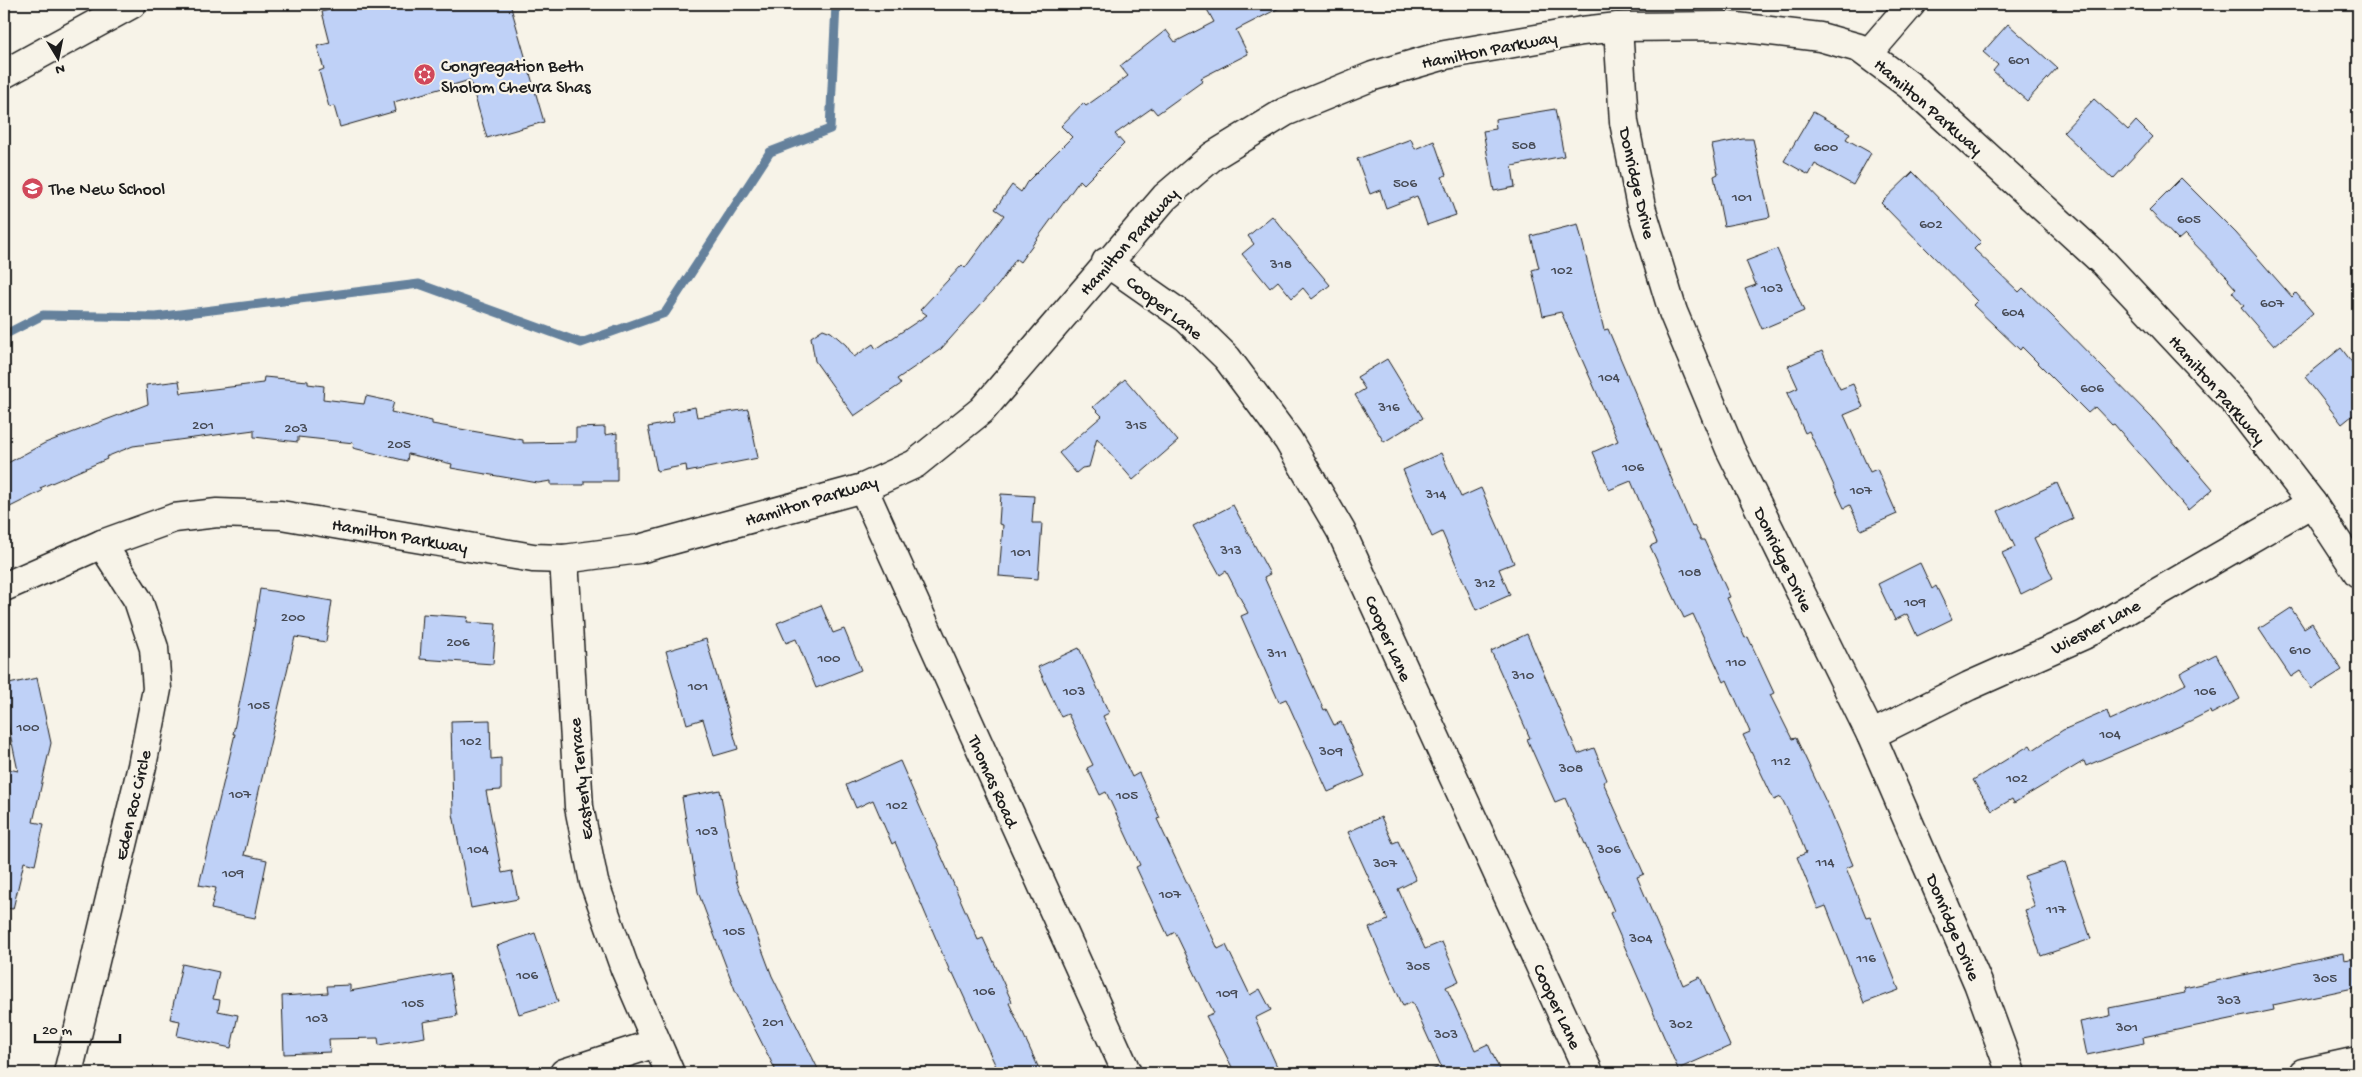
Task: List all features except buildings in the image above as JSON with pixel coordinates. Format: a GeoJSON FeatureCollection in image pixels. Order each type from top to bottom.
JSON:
{"type":"FeatureCollection","features":[{"type":"Feature","properties":{"kind":"street"},"geometry":{"type":"LineString","coordinates":[[4,74],[132,4]]}},
{"type":"Feature","properties":{"kind":"street"},"geometry":{"type":"LineString","coordinates":[[1868,54],[1911,4]]}},
{"type":"Feature","properties":{"kind":"street","name":"Hamilton Parkway"},"geometry":{"type":"LineString","coordinates":[[4,587],[102,544],[174,518],[217,513],[281,515],[533,558],[564,559],[639,549],[863,488],[915,464],[982,410],[1106,262],[1165,197],[1213,156],[1285,112],[1373,76],[1445,55],[1582,31],[1618,27],[1728,26],[1820,37],[1859,48],[1909,86],[2104,263],[2236,404],[2312,503],[2358,573]]}},
{"type":"Feature","properties":{"kind":"street","name":"Donridge Drive"},"geometry":{"type":"LineString","coordinates":[[1618,27],[1624,122],[1641,207],[1673,312],[1730,449],[1871,735],[1978,983],[2011,1073]]}},
{"type":"Feature","properties":{"kind":"street","name":"Cooper Lane"},"geometry":{"type":"LineString","coordinates":[[1106,262],[1186,318],[1227,358],[1288,440],[1341,531],[1589,1073]]}},
{"type":"Feature","properties":{"kind":"street","name":"Thomas Road"},"geometry":{"type":"LineString","coordinates":[[863,488],[1127,1073]]}},
{"type":"Feature","properties":{"kind":"street","name":"Wiesner Lane"},"geometry":{"type":"LineString","coordinates":[[1871,735],[1969,686],[2084,635],[2312,503]]}},
{"type":"Feature","properties":{"kind":"street","name":"Eden Roc Circle"},"geometry":{"type":"LineString","coordinates":[[68,1073],[142,766],[157,689],[154,648],[138,600],[102,544]]}},
{"type":"Feature","properties":{"kind":"street","name":"Easterly Terrace"},"geometry":{"type":"LineString","coordinates":[[564,559],[579,807],[594,882],[625,969],[670,1073]]}},
{"type":"Feature","properties":{"kind":"street"},"geometry":{"type":"LineString","coordinates":[[564,1073],[656,1043]]}},
{"type":"Feature","properties":{"kind":"street"},"geometry":{"type":"LineString","coordinates":[[2303,1073],[2358,1061]]}},
{"type":"Feature","properties":{"kind":"waterway"},"geometry":{"type":"LineString","coordinates":[[4,335],[43,315],[156,317],[419,284],[581,343],[665,313],[770,152],[830,129],[836,4]]}},
{"type":"Feature","properties":{"kind":"place","name":"Congregation Beth Sholom Chevra Shas"},"geometry":{"type":"Point","coordinates":[425,75]}},
{"type":"Feature","properties":{"kind":"place","name":"The New School"},"geometry":{"type":"Point","coordinates":[33,188]}}]}
